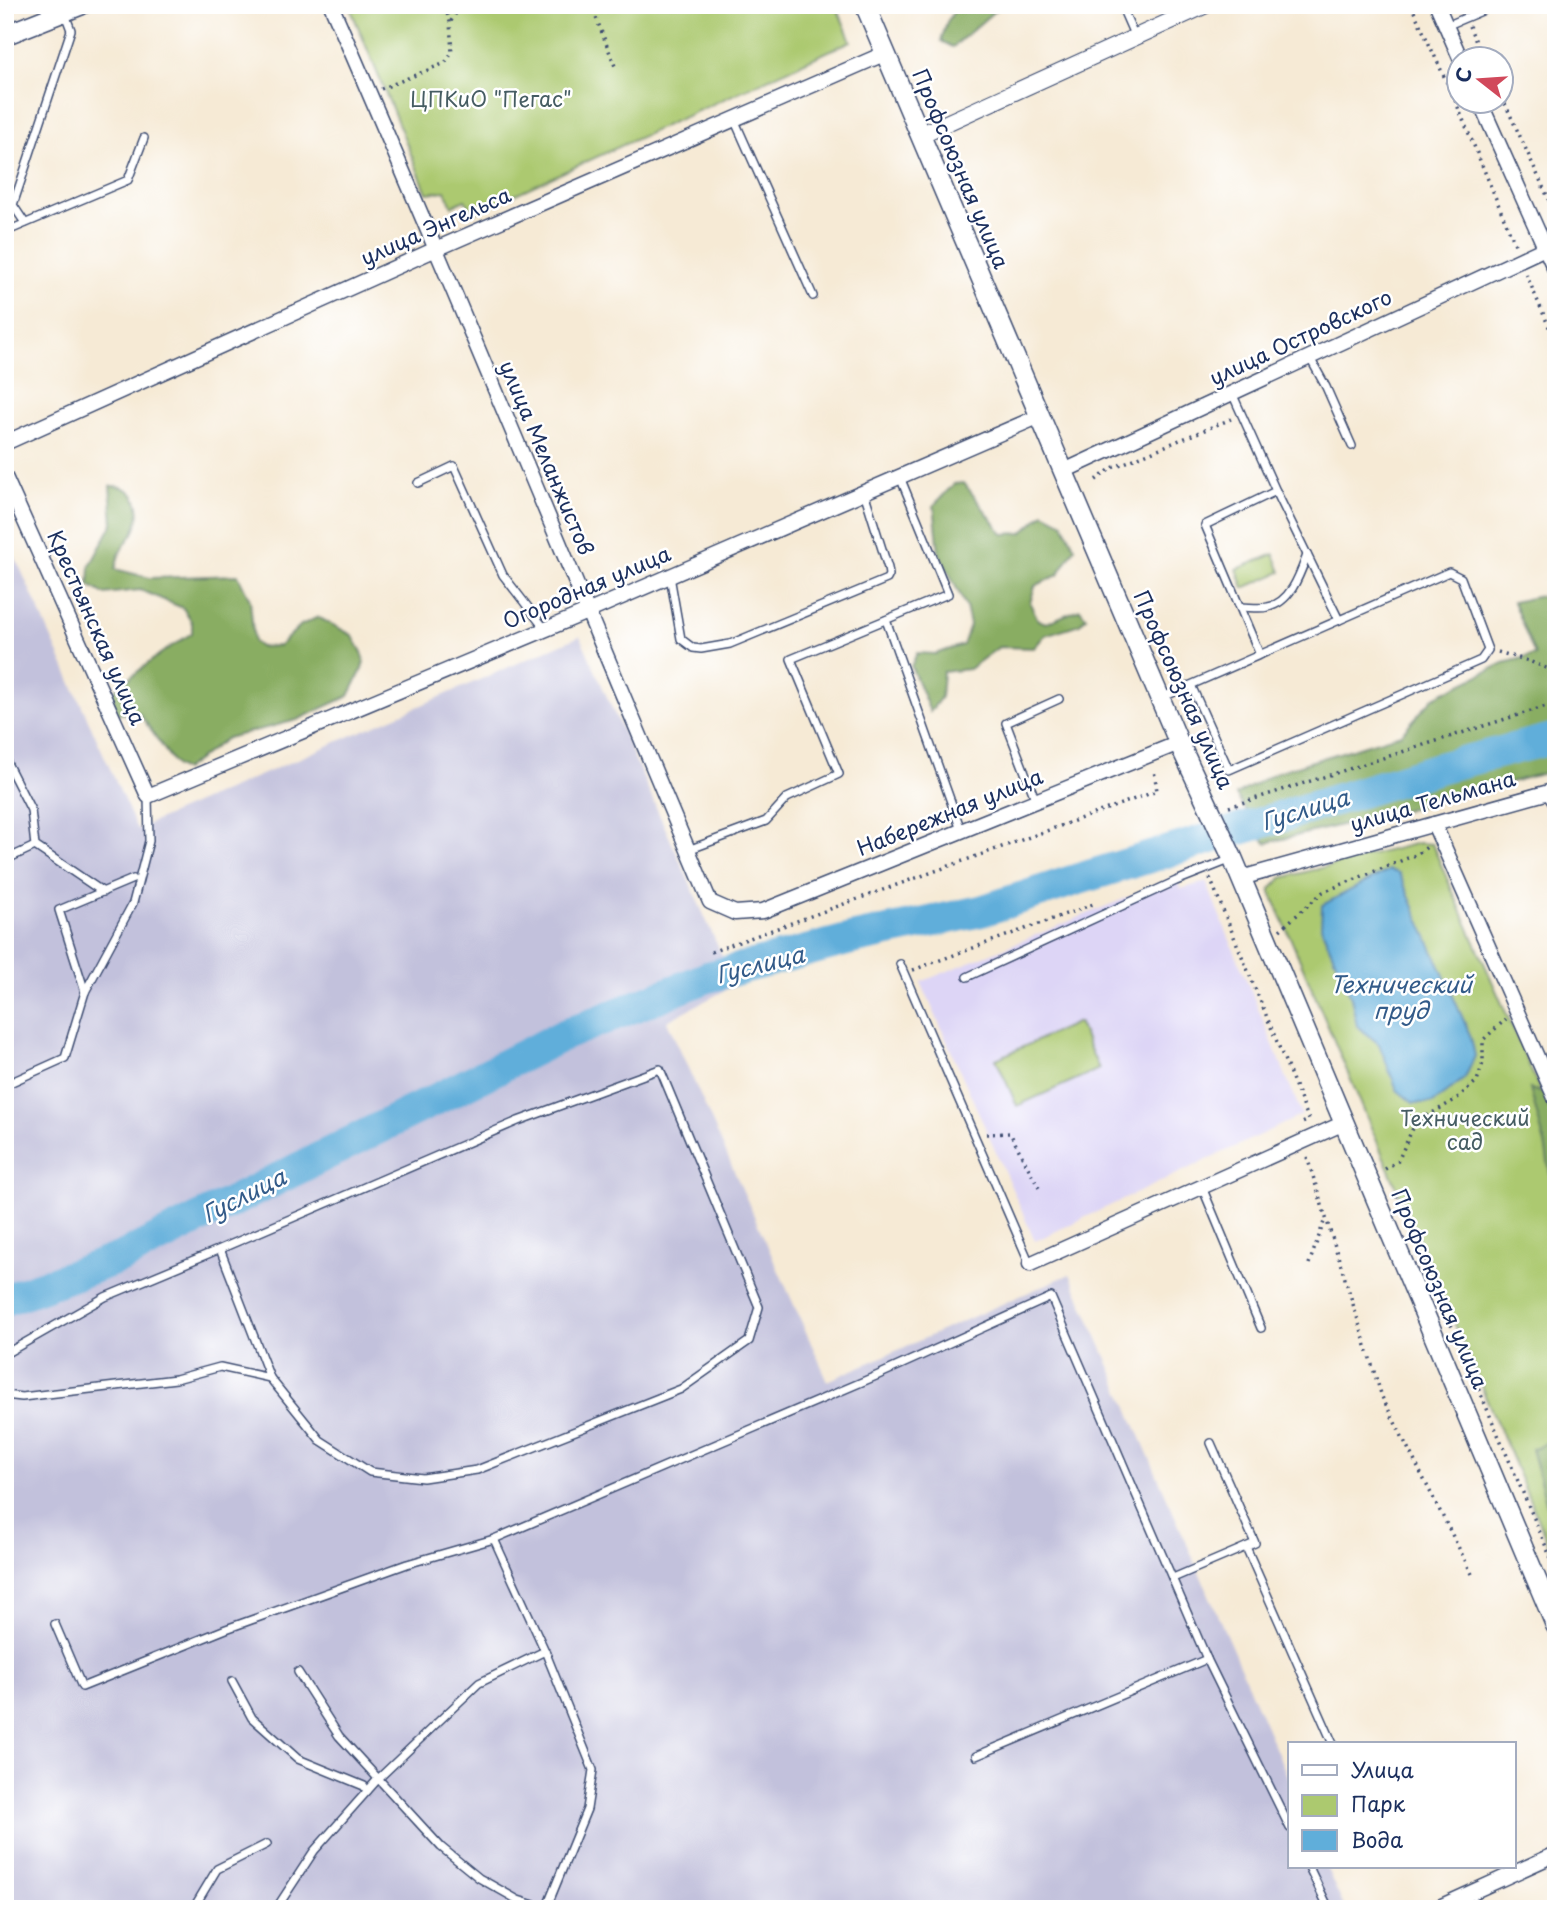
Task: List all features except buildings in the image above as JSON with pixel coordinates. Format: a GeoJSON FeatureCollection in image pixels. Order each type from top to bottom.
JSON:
{"type":"FeatureCollection","features":[{"type":"Feature","properties":{"kind":"main road","name":"Профсоюзная улица"},"geometry":{"type":"LineString","coordinates":[[865,5],[1179,743],[1218,811],[1232,856],[1556,1626]]}},
{"type":"Feature","properties":{"kind":"main road"},"geometry":{"type":"LineString","coordinates":[[5,35],[73,9]]}},
{"type":"Feature","properties":{"kind":"street","name":"улица Меланжистов"},"geometry":{"type":"LineString","coordinates":[[331,5],[710,902],[735,913]]}},
{"type":"Feature","properties":{"kind":"street"},"geometry":{"type":"LineString","coordinates":[[920,135],[1135,38],[1189,9],[1206,5]]}},
{"type":"Feature","properties":{"kind":"street"},"geometry":{"type":"LineString","coordinates":[[1437,5],[1455,46]]}},
{"type":"Feature","properties":{"kind":"street","name":"улица Энгельса"},"geometry":{"type":"LineString","coordinates":[[5,443],[436,249],[886,53]]}},
{"type":"Feature","properties":{"kind":"street"},"geometry":{"type":"LineString","coordinates":[[1487,116],[1551,246],[1556,272]]}},
{"type":"Feature","properties":{"kind":"street","name":"улица Островского"},"geometry":{"type":"LineString","coordinates":[[1064,471],[1551,246]]}},
{"type":"Feature","properties":{"kind":"street","name":"Огородная улица"},"geometry":{"type":"LineString","coordinates":[[148,796],[587,612],[1040,415]]}},
{"type":"Feature","properties":{"kind":"street","name":"Крестьянская улица"},"geometry":{"type":"LineString","coordinates":[[5,477],[148,796]]}},
{"type":"Feature","properties":{"kind":"street","name":"Набережная улица"},"geometry":{"type":"LineString","coordinates":[[735,913],[763,911],[1179,743]]}},
{"type":"Feature","properties":{"kind":"street","name":"улица Тельмана"},"geometry":{"type":"LineString","coordinates":[[1241,877],[1551,791]]}},
{"type":"Feature","properties":{"kind":"street"},"geometry":{"type":"LineString","coordinates":[[1434,824],[1556,1100]]}},
{"type":"Feature","properties":{"kind":"street"},"geometry":{"type":"LineString","coordinates":[[1030,1264],[1344,1123]]}},
{"type":"Feature","properties":{"kind":"street"},"geometry":{"type":"LineString","coordinates":[[1435,1909],[1556,1854]]}},
{"type":"Feature","properties":{"kind":"lane"},"geometry":{"type":"LineString","coordinates":[[1121,5],[1135,38]]}},
{"type":"Feature","properties":{"kind":"lane"},"geometry":{"type":"LineString","coordinates":[[1446,26],[1496,5]]}},
{"type":"Feature","properties":{"kind":"lane"},"geometry":{"type":"LineString","coordinates":[[25,223],[13,205],[71,30],[73,9]]}},
{"type":"Feature","properties":{"kind":"lane"},"geometry":{"type":"LineString","coordinates":[[734,119],[813,296]]}},
{"type":"Feature","properties":{"kind":"lane"},"geometry":{"type":"LineString","coordinates":[[5,232],[128,180],[144,138]]}},
{"type":"Feature","properties":{"kind":"lane"},"geometry":{"type":"LineString","coordinates":[[1310,358],[1352,446]]}},
{"type":"Feature","properties":{"kind":"lane"},"geometry":{"type":"LineString","coordinates":[[1232,393],[1339,620]]}},
{"type":"Feature","properties":{"kind":"lane"},"geometry":{"type":"LineString","coordinates":[[418,483],[454,466],[503,575],[545,629]]}},
{"type":"Feature","properties":{"kind":"lane"},"geometry":{"type":"LineString","coordinates":[[688,850],[766,821],[787,798],[839,774],[791,659],[948,594],[900,476]]}},
{"type":"Feature","properties":{"kind":"lane"},"geometry":{"type":"LineString","coordinates":[[1260,655],[1205,525],[1276,491]]}},
{"type":"Feature","properties":{"kind":"lane"},"geometry":{"type":"LineString","coordinates":[[670,576],[681,639],[693,648],[701,649],[730,644],[887,579],[888,568],[864,492]]}},
{"type":"Feature","properties":{"kind":"lane"},"geometry":{"type":"LineString","coordinates":[[1240,607],[1269,607],[1286,596],[1298,580],[1307,555]]}},
{"type":"Feature","properties":{"kind":"lane"},"geometry":{"type":"LineString","coordinates":[[1161,699],[1191,685],[1449,572],[1461,578],[1488,650],[1481,660],[1229,770],[1191,685]]}},
{"type":"Feature","properties":{"kind":"lane"},"geometry":{"type":"LineString","coordinates":[[886,620],[961,831]]}},
{"type":"Feature","properties":{"kind":"lane"},"geometry":{"type":"LineString","coordinates":[[1036,801],[1006,723],[1059,699]]}},
{"type":"Feature","properties":{"kind":"lane"},"geometry":{"type":"LineString","coordinates":[[5,759],[32,810],[35,846]]}},
{"type":"Feature","properties":{"kind":"lane"},"geometry":{"type":"LineString","coordinates":[[1551,791],[1556,809]]}},
{"type":"Feature","properties":{"kind":"lane"},"geometry":{"type":"LineString","coordinates":[[5,1085],[65,1058],[85,992],[133,903],[149,841],[148,796]]}},
{"type":"Feature","properties":{"kind":"lane"},"geometry":{"type":"LineString","coordinates":[[5,860],[35,846]]}},
{"type":"Feature","properties":{"kind":"lane"},"geometry":{"type":"LineString","coordinates":[[35,846],[103,892]]}},
{"type":"Feature","properties":{"kind":"lane"},"geometry":{"type":"LineString","coordinates":[[967,978],[1232,856]]}},
{"type":"Feature","properties":{"kind":"lane"},"geometry":{"type":"LineString","coordinates":[[85,992],[59,910],[133,879]]}},
{"type":"Feature","properties":{"kind":"lane"},"geometry":{"type":"LineString","coordinates":[[900,964],[1030,1264]]}},
{"type":"Feature","properties":{"kind":"lane"},"geometry":{"type":"LineString","coordinates":[[5,1354],[105,1297],[518,1121],[660,1069],[760,1307],[749,1341],[681,1389],[477,1470],[424,1478],[370,1472],[320,1440],[270,1378],[220,1250]]}},
{"type":"Feature","properties":{"kind":"lane"},"geometry":{"type":"LineString","coordinates":[[1202,1188],[1261,1328]]}},
{"type":"Feature","properties":{"kind":"lane"},"geometry":{"type":"LineString","coordinates":[[55,1624],[82,1687],[226,1629],[355,1582],[495,1539],[1051,1297],[1208,1659],[1288,1824]]}},
{"type":"Feature","properties":{"kind":"lane"},"geometry":{"type":"LineString","coordinates":[[5,1395],[22,1397],[176,1379],[220,1367],[270,1378]]}},
{"type":"Feature","properties":{"kind":"lane"},"geometry":{"type":"LineString","coordinates":[[1173,1578],[1255,1543],[1211,1443]]}},
{"type":"Feature","properties":{"kind":"lane"},"geometry":{"type":"LineString","coordinates":[[298,1672],[339,1736],[441,1847],[479,1878],[519,1900],[547,1909],[587,1809],[593,1770],[545,1651],[495,1539]]}},
{"type":"Feature","properties":{"kind":"lane"},"geometry":{"type":"LineString","coordinates":[[1246,1547],[1331,1742]]}},
{"type":"Feature","properties":{"kind":"lane"},"geometry":{"type":"LineString","coordinates":[[276,1909],[314,1851],[378,1779],[480,1683],[545,1651]]}},
{"type":"Feature","properties":{"kind":"lane"},"geometry":{"type":"LineString","coordinates":[[976,1756],[1208,1659]]}},
{"type":"Feature","properties":{"kind":"lane"},"geometry":{"type":"LineString","coordinates":[[232,1681],[253,1718],[298,1759],[363,1786],[367,1791]]}},
{"type":"Feature","properties":{"kind":"lane"},"geometry":{"type":"LineString","coordinates":[[193,1909],[217,1869],[267,1844]]}},
{"type":"Feature","properties":{"kind":"lane"},"geometry":{"type":"LineString","coordinates":[[1309,1868],[1329,1909]]}},
{"type":"Feature","properties":{"kind":"path"},"geometry":{"type":"LineString","coordinates":[[370,94],[445,63],[452,53],[450,22],[444,5]]}},
{"type":"Feature","properties":{"kind":"path"},"geometry":{"type":"LineString","coordinates":[[450,22],[461,5]]}},
{"type":"Feature","properties":{"kind":"path"},"geometry":{"type":"LineString","coordinates":[[591,5],[615,66]]}},
{"type":"Feature","properties":{"kind":"path"},"geometry":{"type":"LineString","coordinates":[[1411,5],[1495,193],[1556,343]]}},
{"type":"Feature","properties":{"kind":"path"},"geometry":{"type":"LineString","coordinates":[[1465,18],[1478,46]]}},
{"type":"Feature","properties":{"kind":"path"},"geometry":{"type":"LineString","coordinates":[[1511,116],[1556,215]]}},
{"type":"Feature","properties":{"kind":"path"},"geometry":{"type":"LineString","coordinates":[[1096,480],[1112,468],[1242,414]]}},
{"type":"Feature","properties":{"kind":"path"},"geometry":{"type":"LineString","coordinates":[[1488,650],[1556,672]]}},
{"type":"Feature","properties":{"kind":"path"},"geometry":{"type":"LineString","coordinates":[[1218,811],[1556,703]]}},
{"type":"Feature","properties":{"kind":"path"},"geometry":{"type":"LineString","coordinates":[[711,951],[1157,791],[1152,754]]}},
{"type":"Feature","properties":{"kind":"path"},"geometry":{"type":"LineString","coordinates":[[1280,931],[1323,892],[1418,854],[1441,839]]}},
{"type":"Feature","properties":{"kind":"path"},"geometry":{"type":"LineString","coordinates":[[1206,869],[1309,1120],[1296,1126],[1382,1397],[1472,1574]]}},
{"type":"Feature","properties":{"kind":"path"},"geometry":{"type":"LineString","coordinates":[[904,973],[1099,902]]}},
{"type":"Feature","properties":{"kind":"path"},"geometry":{"type":"LineString","coordinates":[[1385,1169],[1398,1161],[1412,1130],[1425,1117],[1455,1100],[1477,1082],[1483,1063],[1483,1040],[1500,1023],[1517,1012]]}},
{"type":"Feature","properties":{"kind":"path"},"geometry":{"type":"LineString","coordinates":[[974,1134],[1010,1133],[1040,1190]]}},
{"type":"Feature","properties":{"kind":"path"},"geometry":{"type":"LineString","coordinates":[[1309,1264],[1326,1217]]}},
{"type":"Feature","properties":{"kind":"shaded area"},"geometry":{"type":"Polygon","coordinates":[[[5,534],[137,829],[580,636],[735,985],[667,1021],[828,1381],[1070,1274],[1288,1777],[1288,1868],[1326,1868],[1345,1909],[5,1909],[5,534]]]}},
{"type":"Feature","properties":{"kind":"shaded area"},"geometry":{"type":"Polygon","coordinates":[[[1175,878],[1181,889],[1206,882],[1302,1115],[1035,1241],[921,982],[1175,878]]]}},
{"type":"Feature","properties":{"kind":"green space","name":"ЦПКиО \"Пегас\""},"geometry":{"type":"Polygon","coordinates":[[[349,5],[836,5],[851,41],[474,213],[465,200],[452,206],[445,191],[427,193],[349,5]]]}},
{"type":"Feature","properties":{"kind":"green space"},"geometry":{"type":"Polygon","coordinates":[[[958,5],[999,7],[953,47],[941,41],[947,22],[958,5]]]}},
{"type":"Feature","properties":{"kind":"green space"},"geometry":{"type":"Polygon","coordinates":[[[964,483],[1003,534],[1022,533],[1044,513],[1063,523],[1075,548],[1058,575],[1035,586],[1030,603],[1038,620],[1046,623],[1080,609],[1086,617],[1080,624],[1045,635],[1034,648],[999,647],[969,669],[943,672],[941,697],[930,712],[911,666],[917,653],[935,654],[963,645],[970,625],[966,607],[939,553],[934,505],[954,484],[964,483]]]}},
{"type":"Feature","properties":{"kind":"green space"},"geometry":{"type":"Polygon","coordinates":[[[110,486],[132,493],[139,513],[135,529],[121,550],[115,569],[150,578],[238,575],[250,600],[254,642],[260,647],[279,646],[301,625],[318,617],[352,635],[362,652],[364,662],[349,696],[297,720],[227,738],[184,770],[176,766],[139,713],[116,714],[112,692],[192,633],[192,623],[183,608],[140,590],[104,594],[89,585],[90,566],[113,523],[110,486]]]}},
{"type":"Feature","properties":{"kind":"green space"},"geometry":{"type":"Polygon","coordinates":[[[1274,554],[1281,572],[1244,588],[1237,569],[1274,554]]]}},
{"type":"Feature","properties":{"kind":"green space"},"geometry":{"type":"Polygon","coordinates":[[[1550,594],[1556,608],[1556,770],[1266,843],[1236,795],[1277,772],[1401,734],[1434,697],[1504,663],[1535,655],[1513,602],[1550,594]]]}},
{"type":"Feature","properties":{"kind":"green space","name":"Технический сад"},"geometry":{"type":"Polygon","coordinates":[[[1418,843],[1432,844],[1556,1127],[1556,1562],[1270,890],[1282,878],[1418,843]]]}},
{"type":"Feature","properties":{"kind":"green space"},"geometry":{"type":"Polygon","coordinates":[[[1078,1022],[1099,1069],[1017,1106],[996,1059],[1078,1022]]]}},
{"type":"Feature","properties":{"kind":"green space"},"geometry":{"type":"Polygon","coordinates":[[[1530,1089],[1546,1093],[1556,1119],[1556,1189],[1551,1179],[1545,1144],[1530,1089]]]}},
{"type":"Feature","properties":{"kind":"green space"},"geometry":{"type":"Polygon","coordinates":[[[1556,1439],[1556,1537],[1531,1449],[1556,1439]]]}},
{"type":"Feature","properties":{"kind":"water","name":"Технический пруд"},"geometry":{"type":"Polygon","coordinates":[[[1389,870],[1399,873],[1471,1037],[1475,1056],[1465,1078],[1433,1103],[1413,1103],[1397,1090],[1379,1044],[1357,1026],[1351,997],[1321,927],[1322,905],[1389,870]]]}},
{"type":"Feature","properties":{"kind":"waterway","name":"Гуслица"},"geometry":{"type":"LineString","coordinates":[[5,1300],[122,1257],[564,1035],[708,977],[851,939],[981,911],[1442,767],[1556,738]]}}]}
